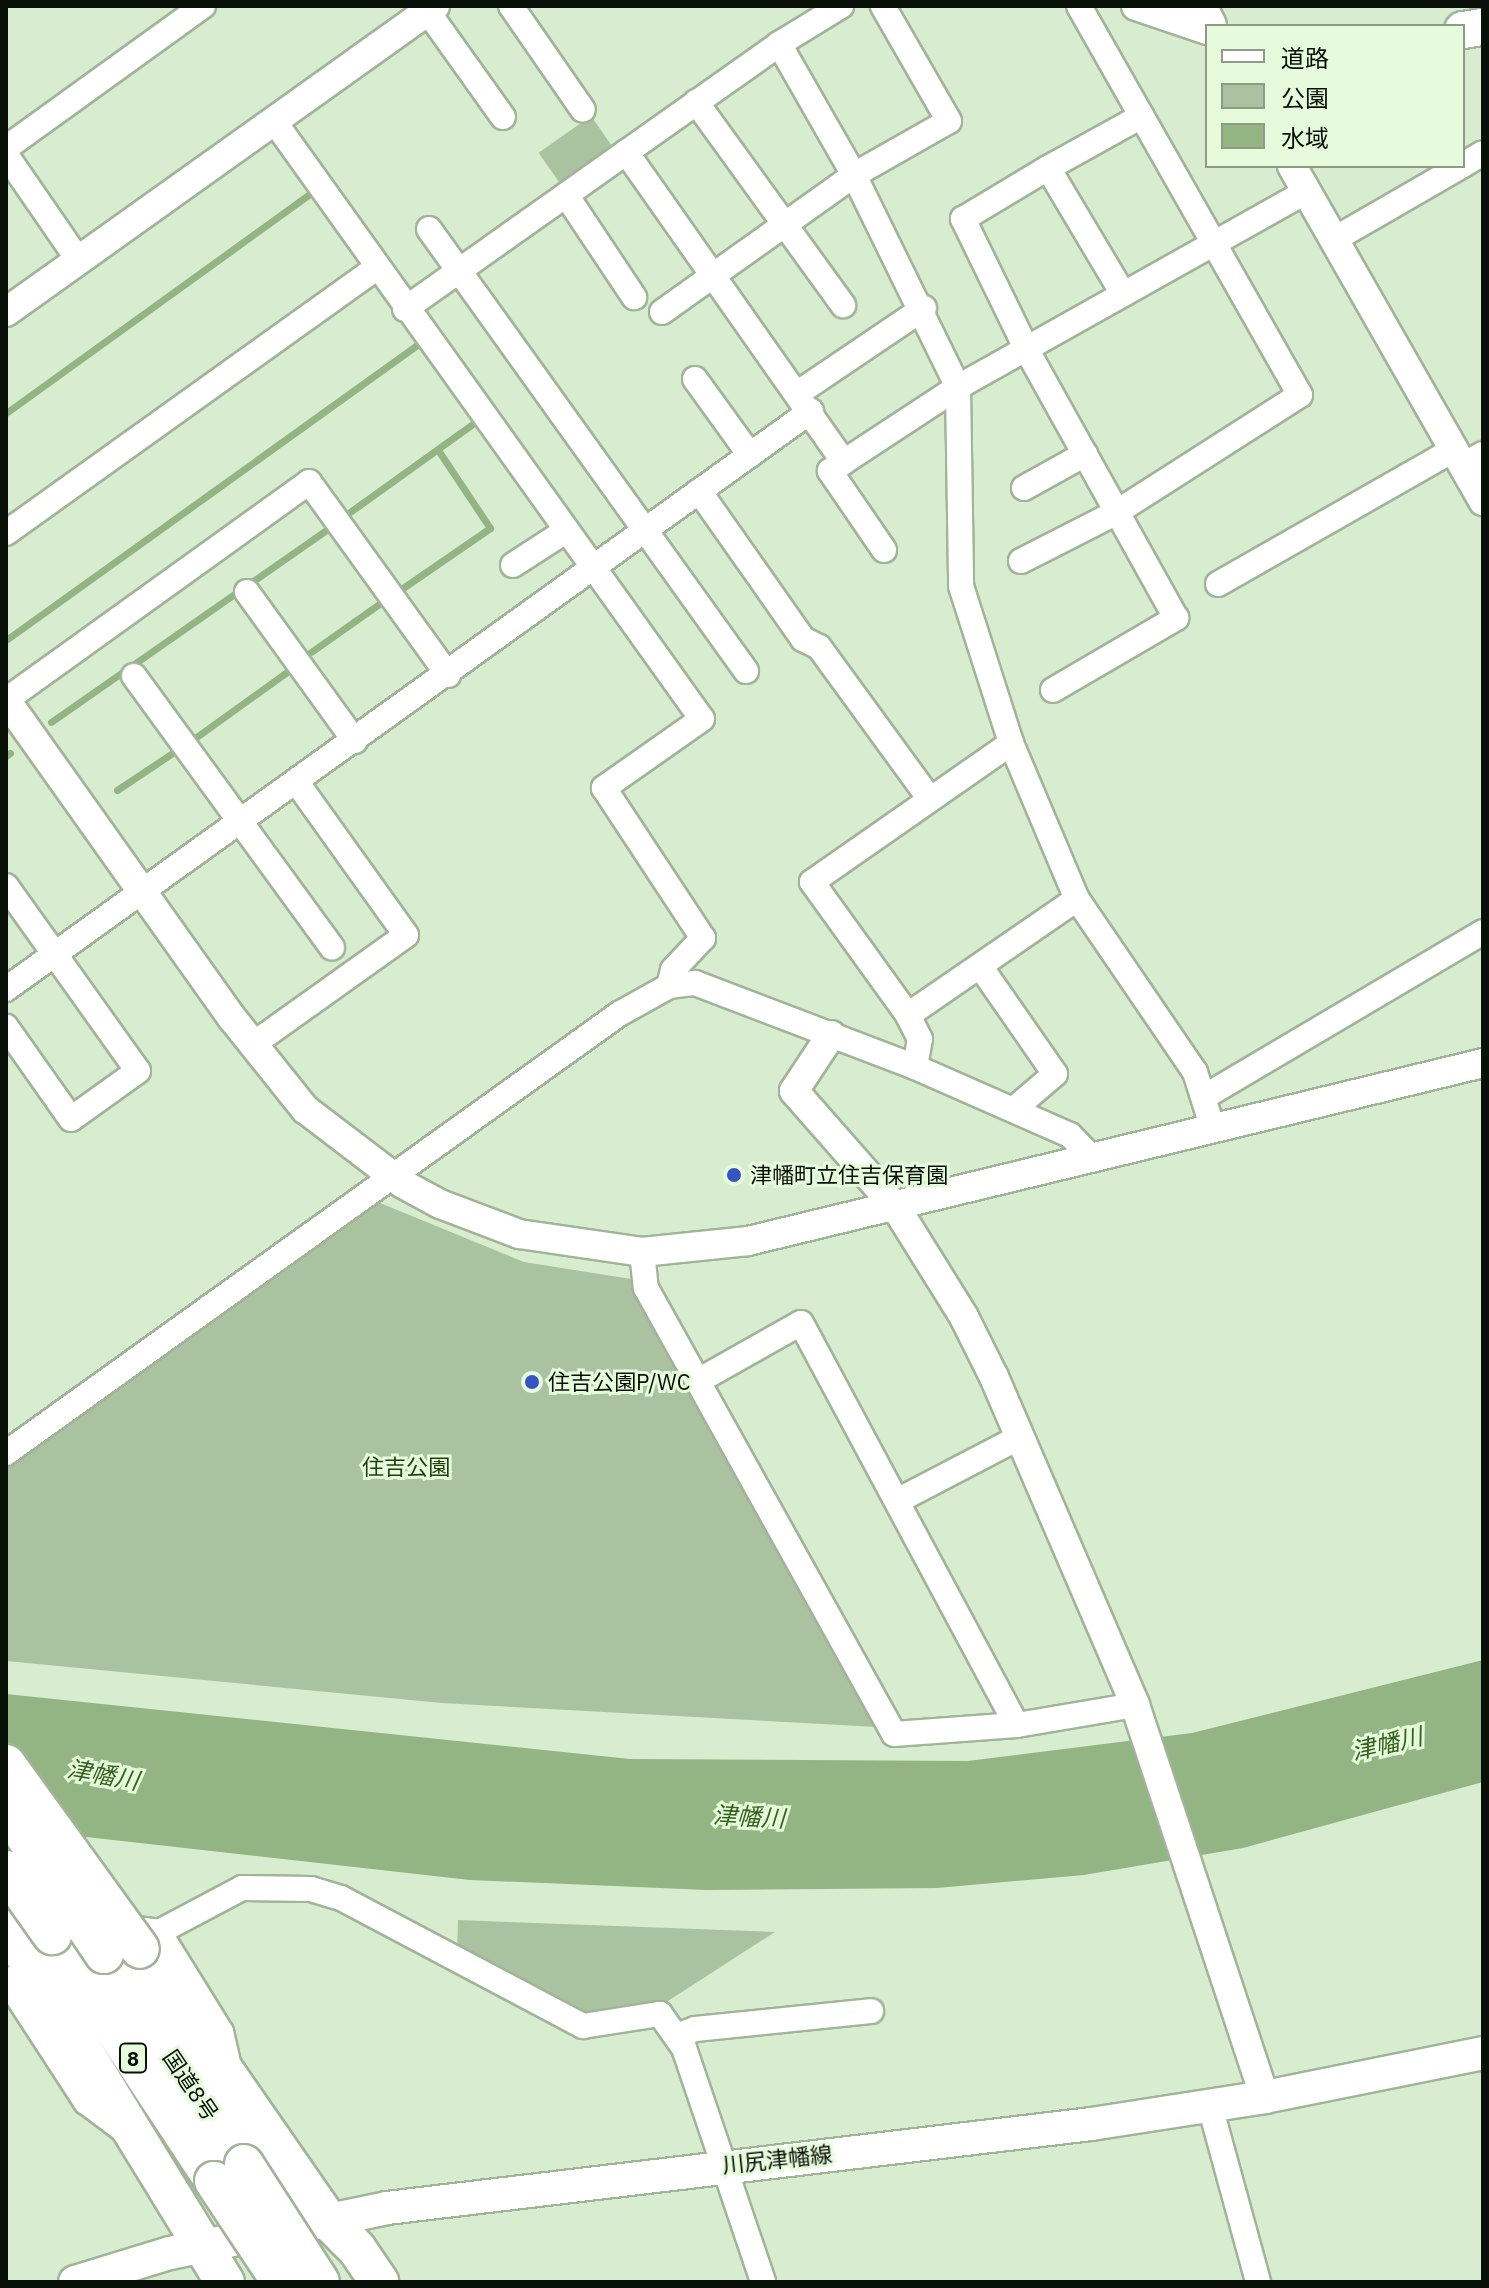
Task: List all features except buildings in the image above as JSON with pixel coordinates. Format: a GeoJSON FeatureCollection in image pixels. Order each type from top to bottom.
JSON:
{"type":"FeatureCollection","features":[{"type":"Feature","properties":{"kind":"highway","name":"国道8号"},"geometry":{"type":"LineString","coordinates":[[6,1764],[134,1945],[229,2172],[281,2282]]}},
{"type":"Feature","properties":{"kind":"highway","name":"国道8号"},"geometry":{"type":"LineString","coordinates":[[6,1808],[134,1945]]}},
{"type":"Feature","properties":{"kind":"highway","name":"国道8号"},"geometry":{"type":"LineString","coordinates":[[6,1870],[28,1957]]}},
{"type":"Feature","properties":{"kind":"highway","name":"国道8号"},"geometry":{"type":"LineString","coordinates":[[6,1925],[28,1957],[229,2172],[320,2282]]}},
{"type":"Feature","properties":{"kind":"highway"},"geometry":{"type":"LineString","coordinates":[[134,1945],[327,2219],[357,2249],[379,2282]]}},
{"type":"Feature","properties":{"kind":"highway"},"geometry":{"type":"LineString","coordinates":[[28,1957],[146,2147],[225,2282]]}},
{"type":"Feature","properties":{"kind":"main road","name":"川尻津幡線"},"geometry":{"type":"LineString","coordinates":[[75,2282],[204,2246],[327,2219],[726,2164],[1210,2106],[1483,2053]]}},
{"type":"Feature","properties":{"kind":"street"},"geometry":{"type":"LineString","coordinates":[[6,148],[203,6]]}},
{"type":"Feature","properties":{"kind":"street"},"geometry":{"type":"LineString","coordinates":[[511,6],[583,110]]}},
{"type":"Feature","properties":{"kind":"street"},"geometry":{"type":"LineString","coordinates":[[405,309],[779,44],[841,6]]}},
{"type":"Feature","properties":{"kind":"street"},"geometry":{"type":"LineString","coordinates":[[662,312],[854,175],[949,121],[883,6]]}},
{"type":"Feature","properties":{"kind":"street"},"geometry":{"type":"LineString","coordinates":[[1021,561],[1117,512],[1300,395],[1079,6]]}},
{"type":"Feature","properties":{"kind":"street"},"geometry":{"type":"LineString","coordinates":[[1136,6],[1205,27]]}},
{"type":"Feature","properties":{"kind":"street"},"geometry":{"type":"LineString","coordinates":[[6,312],[432,9],[503,117]]}},
{"type":"Feature","properties":{"kind":"street"},"geometry":{"type":"LineString","coordinates":[[779,44],[854,175],[924,308],[958,387],[961,586],[1011,743],[1077,899],[1195,1072],[1213,1129]]}},
{"type":"Feature","properties":{"kind":"street"},"geometry":{"type":"LineString","coordinates":[[696,102],[843,305]]}},
{"type":"Feature","properties":{"kind":"street"},"geometry":{"type":"LineString","coordinates":[[1053,690],[1176,618],[1026,348],[963,219],[1142,116]]}},
{"type":"Feature","properties":{"kind":"street"},"geometry":{"type":"LineString","coordinates":[[274,121],[564,532],[702,719],[604,788],[703,938],[673,970],[669,986]]}},
{"type":"Feature","properties":{"kind":"street"},"geometry":{"type":"LineString","coordinates":[[626,152],[715,273],[844,462]]}},
{"type":"Feature","properties":{"kind":"street"},"geometry":{"type":"LineString","coordinates":[[1465,164],[1483,153]]}},
{"type":"Feature","properties":{"kind":"street"},"geometry":{"type":"LineString","coordinates":[[6,155],[79,261]]}},
{"type":"Feature","properties":{"kind":"street"},"geometry":{"type":"LineString","coordinates":[[1048,168],[1123,294]]}},
{"type":"Feature","properties":{"kind":"street"},"geometry":{"type":"LineString","coordinates":[[1293,168],[1333,240],[1466,457],[1483,501]]}},
{"type":"Feature","properties":{"kind":"street"},"geometry":{"type":"LineString","coordinates":[[1333,240],[1459,168]]}},
{"type":"Feature","properties":{"kind":"street"},"geometry":{"type":"LineString","coordinates":[[884,550],[863,534],[830,471],[958,387],[1307,191]]}},
{"type":"Feature","properties":{"kind":"street"},"geometry":{"type":"LineString","coordinates":[[566,195],[634,297]]}},
{"type":"Feature","properties":{"kind":"street"},"geometry":{"type":"LineString","coordinates":[[429,229],[746,671]]}},
{"type":"Feature","properties":{"kind":"street"},"geometry":{"type":"LineString","coordinates":[[6,533],[376,268]]}},
{"type":"Feature","properties":{"kind":"street"},"geometry":{"type":"LineString","coordinates":[[6,989],[448,675],[750,455],[804,402],[924,308]]}},
{"type":"Feature","properties":{"kind":"street"},"geometry":{"type":"LineString","coordinates":[[695,379],[750,455]]}},
{"type":"Feature","properties":{"kind":"street"},"geometry":{"type":"LineString","coordinates":[[1024,488],[1085,454]]}},
{"type":"Feature","properties":{"kind":"street"},"geometry":{"type":"LineString","coordinates":[[1218,584],[1466,457]]}},
{"type":"Feature","properties":{"kind":"street"},"geometry":{"type":"LineString","coordinates":[[448,675],[309,482],[6,700],[252,1045],[305,1109],[393,1178],[440,1204],[519,1234],[642,1252],[748,1241],[1483,1063]]}},
{"type":"Feature","properties":{"kind":"street"},"geometry":{"type":"LineString","coordinates":[[699,491],[803,639],[819,647],[929,798]]}},
{"type":"Feature","properties":{"kind":"street"},"geometry":{"type":"LineString","coordinates":[[513,565],[564,532]]}},
{"type":"Feature","properties":{"kind":"street"},"geometry":{"type":"LineString","coordinates":[[247,592],[355,741]]}},
{"type":"Feature","properties":{"kind":"street"},"geometry":{"type":"LineString","coordinates":[[134,676],[238,825],[332,948]]}},
{"type":"Feature","properties":{"kind":"street"},"geometry":{"type":"LineString","coordinates":[[915,1067],[920,1039],[908,1015],[812,882],[1011,743]]}},
{"type":"Feature","properties":{"kind":"street"},"geometry":{"type":"LineString","coordinates":[[252,1045],[406,935],[297,783]]}},
{"type":"Feature","properties":{"kind":"street"},"geometry":{"type":"LineString","coordinates":[[6,886],[138,1071],[71,1119],[6,1027]]}},
{"type":"Feature","properties":{"kind":"street"},"geometry":{"type":"LineString","coordinates":[[908,1015],[1077,899]]}},
{"type":"Feature","properties":{"kind":"street"},"geometry":{"type":"LineString","coordinates":[[1204,1097],[1483,932]]}},
{"type":"Feature","properties":{"kind":"street"},"geometry":{"type":"LineString","coordinates":[[980,966],[1055,1074],[1014,1109]]}},
{"type":"Feature","properties":{"kind":"street"},"geometry":{"type":"LineString","coordinates":[[6,1453],[619,1014],[669,986],[695,983],[915,1067],[1070,1135],[1092,1158]]}},
{"type":"Feature","properties":{"kind":"street"},"geometry":{"type":"LineString","coordinates":[[831,1035],[794,1091],[895,1206],[964,1317],[1020,1437],[1138,1712],[1265,2097]]}},
{"type":"Feature","properties":{"kind":"street"},"geometry":{"type":"LineString","coordinates":[[642,1252],[646,1288],[894,1734],[1138,1712]]}},
{"type":"Feature","properties":{"kind":"street"},"geometry":{"type":"LineString","coordinates":[[698,1381],[801,1323],[899,1500],[1017,1725]]}},
{"type":"Feature","properties":{"kind":"street"},"geometry":{"type":"LineString","coordinates":[[899,1500],[1020,1437]]}},
{"type":"Feature","properties":{"kind":"street"},"geometry":{"type":"LineString","coordinates":[[6,1914],[134,1945],[242,1888],[311,1889],[341,1898],[583,2026],[660,2014],[676,2036],[726,2164],[763,2282]]}},
{"type":"Feature","properties":{"kind":"street"},"geometry":{"type":"LineString","coordinates":[[676,2036],[695,2029],[871,2011]]}},
{"type":"Feature","properties":{"kind":"street"},"geometry":{"type":"LineString","coordinates":[[1210,2106],[1258,2282]]}},
{"type":"Feature","properties":{"kind":"green space"},"geometry":{"type":"Polygon","coordinates":[[[591,116],[614,149],[562,185],[539,153],[591,116]]]}},
{"type":"Feature","properties":{"kind":"green space","name":"住吉公園"},"geometry":{"type":"Polygon","coordinates":[[[380,1203],[524,1262],[631,1279],[877,1727],[442,1703],[6,1661],[6,1464],[380,1203]]]}},
{"type":"Feature","properties":{"kind":"green space"},"geometry":{"type":"Polygon","coordinates":[[[458,1920],[775,1932],[668,2001],[591,2015],[457,1952],[458,1920]]]}},
{"type":"Feature","properties":{"kind":"water","name":"津幡川"},"geometry":{"type":"Polygon","coordinates":[[[1483,1660],[1483,1782],[1243,1848],[1084,1875],[937,1888],[707,1890],[470,1880],[6,1828],[6,1694],[630,1759],[968,1761],[1192,1733],[1483,1660]]]}},
{"type":"Feature","properties":{"kind":"waterway"},"geometry":{"type":"LineString","coordinates":[[6,413],[308,195]]}},
{"type":"Feature","properties":{"kind":"waterway"},"geometry":{"type":"LineString","coordinates":[[6,640],[420,343]]}},
{"type":"Feature","properties":{"kind":"waterway"},"geometry":{"type":"LineString","coordinates":[[343,517],[471,425]]}},
{"type":"Feature","properties":{"kind":"waterway"},"geometry":{"type":"LineString","coordinates":[[397,592],[490,528],[438,450]]}},
{"type":"Feature","properties":{"kind":"waterway"},"geometry":{"type":"LineString","coordinates":[[51,722],[329,528]]}},
{"type":"Feature","properties":{"kind":"waterway"},"geometry":{"type":"LineString","coordinates":[[311,652],[382,602]]}},
{"type":"Feature","properties":{"kind":"waterway"},"geometry":{"type":"LineString","coordinates":[[195,738],[291,669]]}},
{"type":"Feature","properties":{"kind":"waterway"},"geometry":{"type":"LineString","coordinates":[[6,756],[10,753]]}},
{"type":"Feature","properties":{"kind":"waterway"},"geometry":{"type":"LineString","coordinates":[[117,790],[171,754]]}},
{"type":"Feature","properties":{"kind":"place","name":"津幡町立住吉保育園"},"geometry":{"type":"Point","coordinates":[734,1175]}},
{"type":"Feature","properties":{"kind":"place","name":"住吉公園P/WC"},"geometry":{"type":"Point","coordinates":[532,1382]}}]}
